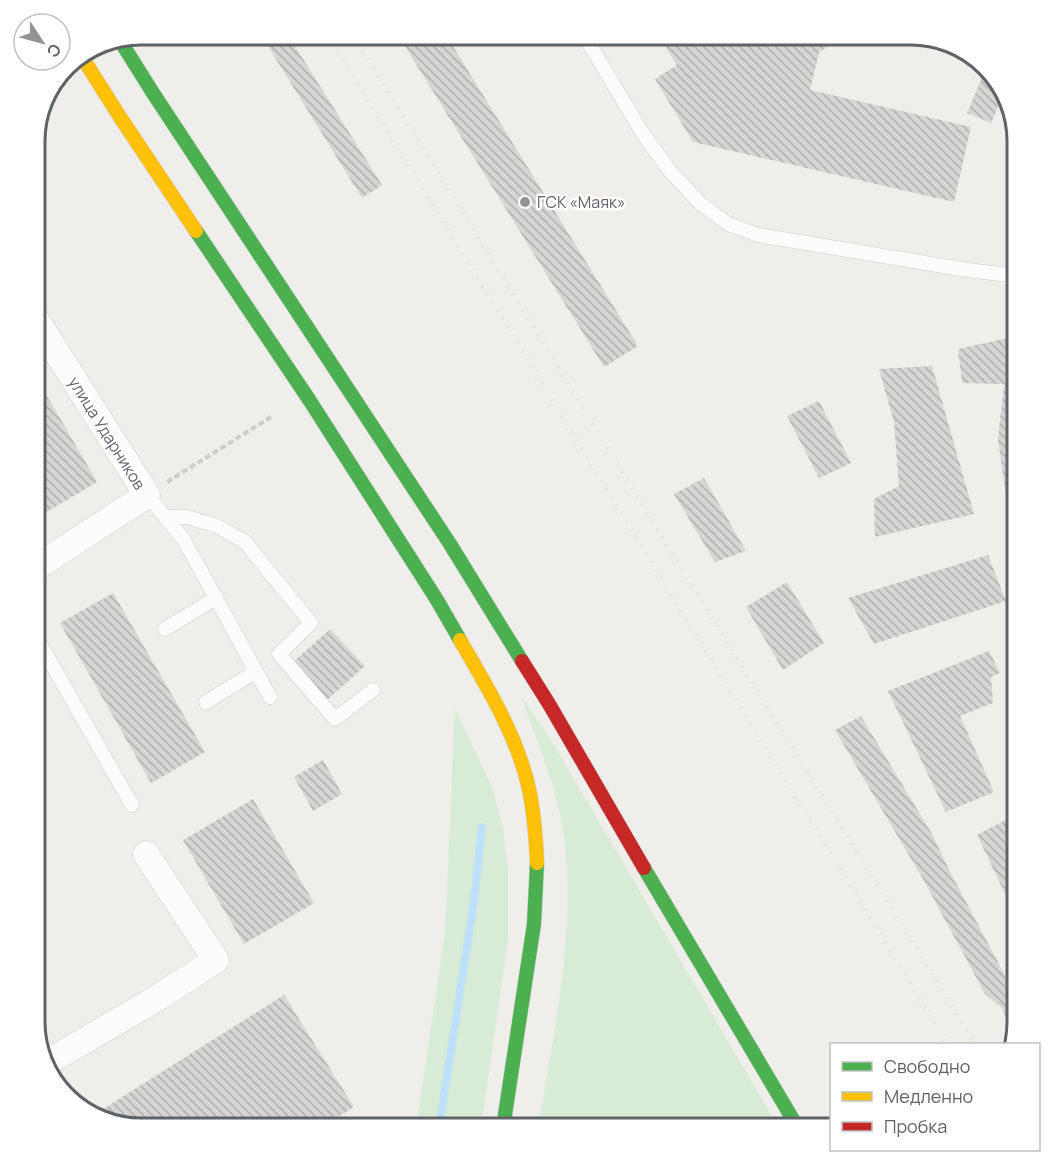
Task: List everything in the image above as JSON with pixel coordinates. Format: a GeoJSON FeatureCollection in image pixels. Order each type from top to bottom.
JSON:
{"type":"FeatureCollection","features":[{"type":"Feature","properties":{"kind":"main road"},"geometry":{"type":"LineString","coordinates":[[124,47],[450,544],[549,704],[792,1118]]}},
{"type":"Feature","properties":{"kind":"main road"},"geometry":{"type":"LineString","coordinates":[[86,63],[304,392],[437,600],[498,706],[514,742],[529,789],[536,837],[537,865],[534,924],[505,1118]]}},
{"type":"Feature","properties":{"kind":"street","name":"улица Ударников"},"geometry":{"type":"LineString","coordinates":[[45,334],[147,495],[45,561]]}},
{"type":"Feature","properties":{"kind":"street"},"geometry":{"type":"LineString","coordinates":[[53,1059],[159,997],[216,960],[146,854]]}},
{"type":"Feature","properties":{"kind":"lane"},"geometry":{"type":"LineString","coordinates":[[590,45],[644,134],[670,171],[701,204],[728,224],[758,235],[1007,275]]}},
{"type":"Feature","properties":{"kind":"lane"},"geometry":{"type":"LineString","coordinates":[[147,495],[184,540],[270,697]]}},
{"type":"Feature","properties":{"kind":"lane"},"geometry":{"type":"LineString","coordinates":[[165,517],[188,517],[217,526],[244,542],[310,623],[279,654],[335,719],[373,690]]}},
{"type":"Feature","properties":{"kind":"lane"},"geometry":{"type":"LineString","coordinates":[[165,630],[216,598]]}},
{"type":"Feature","properties":{"kind":"lane"},"geometry":{"type":"LineString","coordinates":[[45,653],[132,805]]}},
{"type":"Feature","properties":{"kind":"lane"},"geometry":{"type":"LineString","coordinates":[[206,702],[255,672]]}},
{"type":"Feature","properties":{"kind":"path"},"geometry":{"type":"LineString","coordinates":[[147,495],[271,417]]}},
{"type":"Feature","properties":{"kind":"green space"},"geometry":{"type":"Polygon","coordinates":[[[521,696],[554,745],[773,1118],[540,1118],[563,968],[567,903],[564,835],[545,762],[521,696]]]}},
{"type":"Feature","properties":{"kind":"green space"},"geometry":{"type":"Polygon","coordinates":[[[455,708],[493,790],[503,829],[508,871],[508,939],[482,1118],[417,1118],[445,933],[455,708]]]}},
{"type":"Feature","properties":{"kind":"building"},"geometry":{"type":"Polygon","coordinates":[[[267,45],[294,45],[382,185],[362,198],[267,45]]]}},
{"type":"Feature","properties":{"kind":"building","name":"ГСК «Маяк»"},"geometry":{"type":"Polygon","coordinates":[[[404,45],[452,45],[638,346],[604,367],[404,45]]]}},
{"type":"Feature","properties":{"kind":"building"},"geometry":{"type":"Polygon","coordinates":[[[664,45],[831,45],[819,52],[810,90],[971,127],[954,202],[693,142],[655,79],[677,65],[664,45]]]}},
{"type":"Feature","properties":{"kind":"building"},"geometry":{"type":"Polygon","coordinates":[[[982,78],[999,104],[991,123],[967,113],[982,78]]]}},
{"type":"Feature","properties":{"kind":"building"},"geometry":{"type":"Polygon","coordinates":[[[1007,338],[1007,503],[998,439],[1004,384],[962,383],[958,349],[1007,338]]]}},
{"type":"Feature","properties":{"kind":"building"},"geometry":{"type":"Polygon","coordinates":[[[932,366],[974,514],[875,537],[874,499],[899,486],[894,422],[879,369],[932,366]]]}},
{"type":"Feature","properties":{"kind":"building"},"geometry":{"type":"Polygon","coordinates":[[[47,396],[97,482],[45,513],[45,397],[47,396]]]}},
{"type":"Feature","properties":{"kind":"building"},"geometry":{"type":"Polygon","coordinates":[[[819,401],[851,463],[819,478],[787,416],[819,401]]]}},
{"type":"Feature","properties":{"kind":"building"},"geometry":{"type":"Polygon","coordinates":[[[704,478],[746,551],[715,562],[674,494],[704,478]]]}},
{"type":"Feature","properties":{"kind":"building"},"geometry":{"type":"Polygon","coordinates":[[[988,555],[1006,601],[874,644],[848,598],[988,555]]]}},
{"type":"Feature","properties":{"kind":"building"},"geometry":{"type":"Polygon","coordinates":[[[787,582],[824,643],[783,670],[746,607],[787,582]]]}},
{"type":"Feature","properties":{"kind":"building"},"geometry":{"type":"Polygon","coordinates":[[[113,593],[205,752],[151,783],[60,623],[113,593]]]}},
{"type":"Feature","properties":{"kind":"building"},"geometry":{"type":"Polygon","coordinates":[[[330,629],[365,666],[327,700],[293,662],[330,629]]]}},
{"type":"Feature","properties":{"kind":"building"},"geometry":{"type":"Polygon","coordinates":[[[989,651],[1000,673],[991,677],[993,703],[960,716],[994,792],[946,812],[888,691],[989,651]]]}},
{"type":"Feature","properties":{"kind":"building"},"geometry":{"type":"Polygon","coordinates":[[[861,716],[932,834],[1007,979],[1007,1020],[1002,1008],[985,994],[923,879],[835,730],[861,716]]]}},
{"type":"Feature","properties":{"kind":"building"},"geometry":{"type":"Polygon","coordinates":[[[323,760],[342,794],[313,811],[294,777],[323,760]]]}},
{"type":"Feature","properties":{"kind":"building"},"geometry":{"type":"Polygon","coordinates":[[[253,799],[314,903],[244,944],[183,840],[253,799]]]}},
{"type":"Feature","properties":{"kind":"building"},"geometry":{"type":"Polygon","coordinates":[[[1007,819],[1007,898],[977,835],[1007,819]]]}},
{"type":"Feature","properties":{"kind":"building"},"geometry":{"type":"Polygon","coordinates":[[[284,995],[354,1107],[336,1118],[141,1118],[122,1116],[102,1110],[284,995]]]}},
{"type":"Feature","properties":{"kind":"waterway"},"geometry":{"type":"LineString","coordinates":[[441,1118],[474,901],[482,827]]}},
{"type":"Feature","properties":{"kind":"railway"},"geometry":{"type":"LineString","coordinates":[[334,45],[946,1043]]}},
{"type":"Feature","properties":{"kind":"railway"},"geometry":{"type":"LineString","coordinates":[[359,45],[974,1043]]}},
{"type":"Feature","properties":{"kind":"traffic: fast"},"geometry":{"type":"LineString","coordinates":[[124,47],[450,544],[522,661]]}},
{"type":"Feature","properties":{"kind":"traffic: fast"},"geometry":{"type":"LineString","coordinates":[[196,231],[310,401],[460,640]]}},
{"type":"Feature","properties":{"kind":"traffic: fast"},"geometry":{"type":"LineString","coordinates":[[505,1118],[534,924],[537,863]]}},
{"type":"Feature","properties":{"kind":"traffic: fast"},"geometry":{"type":"LineString","coordinates":[[644,868],[792,1118]]}},
{"type":"Feature","properties":{"kind":"traffic: slow"},"geometry":{"type":"LineString","coordinates":[[86,63],[196,231]]}},
{"type":"Feature","properties":{"kind":"traffic: slow"},"geometry":{"type":"LineString","coordinates":[[460,640],[500,712],[524,769],[532,807],[537,863]]}},
{"type":"Feature","properties":{"kind":"traffic: jam"},"geometry":{"type":"LineString","coordinates":[[522,661],[644,868]]}},
{"type":"Feature","properties":{"kind":"place","name":"ГСК «Маяк»"},"geometry":{"type":"Point","coordinates":[525,202]}}]}
